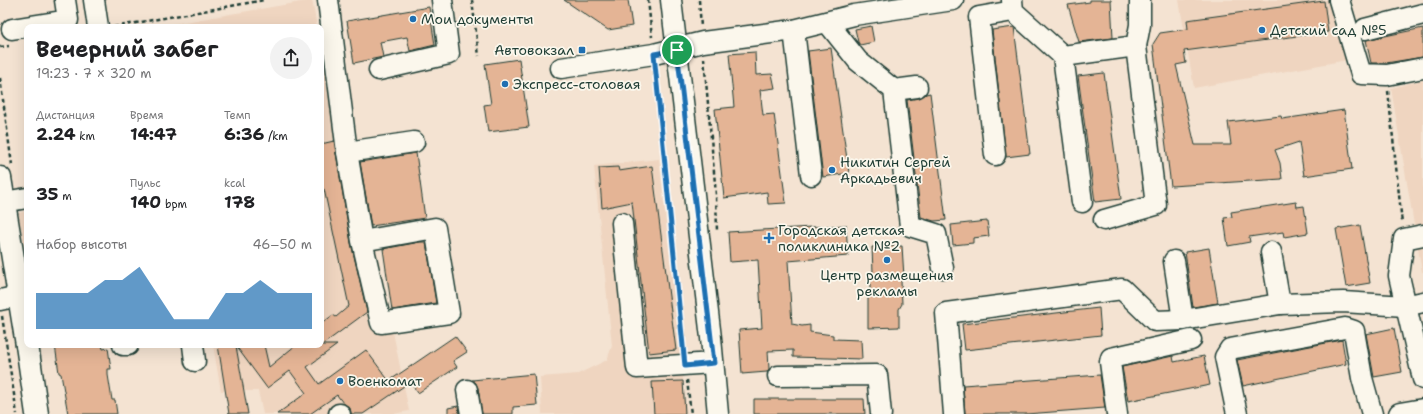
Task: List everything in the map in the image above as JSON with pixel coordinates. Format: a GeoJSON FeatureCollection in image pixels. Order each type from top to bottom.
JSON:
{"type":"FeatureCollection","features":[{"type":"Feature","properties":{"kind":"main road"},"geometry":{"type":"LineString","coordinates":[[0,178],[4,202],[7,301],[24,333]]}},
{"type":"Feature","properties":{"kind":"main road"},"geometry":{"type":"LineString","coordinates":[[28,348],[37,414]]}},
{"type":"Feature","properties":{"kind":"main road"},"geometry":{"type":"LineString","coordinates":[[1400,414],[1423,410]]}},
{"type":"Feature","properties":{"kind":"street"},"geometry":{"type":"LineString","coordinates":[[43,24],[68,20],[65,0]]}},
{"type":"Feature","properties":{"kind":"street"},"geometry":{"type":"LineString","coordinates":[[94,0],[98,24]]}},
{"type":"Feature","properties":{"kind":"street"},"geometry":{"type":"LineString","coordinates":[[328,0],[348,152],[362,241],[381,323],[449,313],[436,228],[362,241]]}},
{"type":"Feature","properties":{"kind":"street"},"geometry":{"type":"LineString","coordinates":[[379,70],[449,54],[442,0]]}},
{"type":"Feature","properties":{"kind":"street"},"geometry":{"type":"LineString","coordinates":[[671,0],[714,363],[718,414]]}},
{"type":"Feature","properties":{"kind":"street"},"geometry":{"type":"LineString","coordinates":[[561,68],[677,50],[703,42],[794,30],[854,15],[953,0]]}},
{"type":"Feature","properties":{"kind":"street"},"geometry":{"type":"LineString","coordinates":[[1104,220],[1156,205],[1136,46],[1140,25],[1140,0]]}},
{"type":"Feature","properties":{"kind":"street"},"geometry":{"type":"LineString","coordinates":[[1339,0],[1361,74],[1387,75],[1423,68]]}},
{"type":"Feature","properties":{"kind":"street"},"geometry":{"type":"LineString","coordinates":[[994,155],[979,17],[1012,6],[1063,56],[1082,202]]}},
{"type":"Feature","properties":{"kind":"street"},"geometry":{"type":"LineString","coordinates":[[1365,29],[1423,14]]}},
{"type":"Feature","properties":{"kind":"street"},"geometry":{"type":"LineString","coordinates":[[827,22],[858,61],[894,90],[910,226],[936,234],[943,268]]}},
{"type":"Feature","properties":{"kind":"street"},"geometry":{"type":"LineString","coordinates":[[12,29],[24,27]]}},
{"type":"Feature","properties":{"kind":"street"},"geometry":{"type":"LineString","coordinates":[[794,30],[811,175]]}},
{"type":"Feature","properties":{"kind":"street"},"geometry":{"type":"LineString","coordinates":[[1063,56],[1136,46]]}},
{"type":"Feature","properties":{"kind":"street"},"geometry":{"type":"LineString","coordinates":[[894,90],[917,87]]}},
{"type":"Feature","properties":{"kind":"street"},"geometry":{"type":"LineString","coordinates":[[348,152],[414,142]]}},
{"type":"Feature","properties":{"kind":"street"},"geometry":{"type":"LineString","coordinates":[[4,202],[24,199]]}},
{"type":"Feature","properties":{"kind":"street"},"geometry":{"type":"LineString","coordinates":[[622,223],[637,368],[714,363]]}},
{"type":"Feature","properties":{"kind":"street"},"geometry":{"type":"LineString","coordinates":[[1423,235],[1404,239],[1399,276],[1414,304],[1423,379]]}},
{"type":"Feature","properties":{"kind":"street"},"geometry":{"type":"LineString","coordinates":[[1271,252],[1280,304]]}},
{"type":"Feature","properties":{"kind":"street"},"geometry":{"type":"LineString","coordinates":[[1174,261],[1183,320]]}},
{"type":"Feature","properties":{"kind":"street"},"geometry":{"type":"LineString","coordinates":[[954,414],[946,313],[1122,289],[1155,321],[1183,320],[1280,304],[1343,302],[1414,304]]}},
{"type":"Feature","properties":{"kind":"street"},"geometry":{"type":"LineString","coordinates":[[1237,414],[1225,357],[1230,349],[1345,328],[1354,330],[1362,378],[1372,414]]}},
{"type":"Feature","properties":{"kind":"street"},"geometry":{"type":"LineString","coordinates":[[1117,414],[1110,362],[1111,358],[1191,340]]}},
{"type":"Feature","properties":{"kind":"street"},"geometry":{"type":"LineString","coordinates":[[778,376],[877,375],[881,414]]}},
{"type":"Feature","properties":{"kind":"street"},"geometry":{"type":"LineString","coordinates":[[467,390],[471,414]]}},
{"type":"Feature","properties":{"kind":"path"},"geometry":{"type":"LineString","coordinates":[[130,24],[264,0]]}},
{"type":"Feature","properties":{"kind":"path"},"geometry":{"type":"LineString","coordinates":[[472,0],[479,56]]}},
{"type":"Feature","properties":{"kind":"path"},"geometry":{"type":"LineString","coordinates":[[648,0],[691,414]]}},
{"type":"Feature","properties":{"kind":"path"},"geometry":{"type":"LineString","coordinates":[[699,0],[716,195],[717,233]]}},
{"type":"Feature","properties":{"kind":"path"},"geometry":{"type":"LineString","coordinates":[[1387,75],[1404,239]]}},
{"type":"Feature","properties":{"kind":"path"},"geometry":{"type":"LineString","coordinates":[[7,301],[17,414]]}},
{"type":"Feature","properties":{"kind":"shaded area"},"geometry":{"type":"Polygon","coordinates":[[[312,0],[316,24],[173,24],[312,0]]]}},
{"type":"Feature","properties":{"kind":"shaded area","name":"Детский сад №5"},"geometry":{"type":"Polygon","coordinates":[[[1179,0],[1331,0],[1347,60],[1194,88],[1179,0]]]}},
{"type":"Feature","properties":{"kind":"shaded area"},"geometry":{"type":"Polygon","coordinates":[[[324,67],[337,143],[354,139],[409,411],[393,414],[263,414],[258,391],[221,391],[214,348],[324,348],[324,67]]]}},
{"type":"Feature","properties":{"kind":"shaded area"},"geometry":{"type":"Polygon","coordinates":[[[1423,80],[1423,272],[1422,272],[1391,88],[1423,80]]]}},
{"type":"Feature","properties":{"kind":"shaded area"},"geometry":{"type":"Polygon","coordinates":[[[659,159],[687,414],[542,414],[540,377],[578,374],[607,360],[612,346],[594,166],[659,159]]]}},
{"type":"Feature","properties":{"kind":"shaded area"},"geometry":{"type":"Polygon","coordinates":[[[24,212],[24,243],[18,213],[24,212]]]}},
{"type":"Feature","properties":{"kind":"building"},"geometry":{"type":"Polygon","coordinates":[[[564,0],[628,0],[632,26],[608,30],[564,0]]]}},
{"type":"Feature","properties":{"kind":"building"},"geometry":{"type":"Polygon","coordinates":[[[1090,0],[1111,0],[1113,38],[1079,42],[1068,5],[1090,2],[1090,0]]]}},
{"type":"Feature","properties":{"kind":"building"},"geometry":{"type":"Polygon","coordinates":[[[1324,1],[1328,32],[1184,51],[1186,63],[1176,65],[1195,145],[1231,145],[1228,122],[1281,116],[1282,119],[1344,110],[1352,169],[1304,176],[1299,142],[1275,150],[1280,163],[1282,179],[1171,186],[1153,44],[1160,33],[1188,29],[1187,20],[1324,1]]]}},
{"type":"Feature","properties":{"kind":"building"},"geometry":{"type":"Polygon","coordinates":[[[429,7],[435,45],[410,51],[407,37],[380,42],[383,57],[354,63],[347,21],[429,7]]]}},
{"type":"Feature","properties":{"kind":"building"},"geometry":{"type":"Polygon","coordinates":[[[871,26],[874,42],[860,45],[855,29],[871,26]]]}},
{"type":"Feature","properties":{"kind":"building"},"geometry":{"type":"Polygon","coordinates":[[[1014,27],[1030,154],[1006,157],[992,30],[1014,27]]]}},
{"type":"Feature","properties":{"kind":"building"},"geometry":{"type":"Polygon","coordinates":[[[1423,28],[1423,57],[1386,63],[1371,63],[1366,40],[1423,28]]]}},
{"type":"Feature","properties":{"kind":"building"},"geometry":{"type":"Polygon","coordinates":[[[831,48],[849,173],[823,177],[808,51],[831,48]]]}},
{"type":"Feature","properties":{"kind":"building"},"geometry":{"type":"Polygon","coordinates":[[[755,52],[756,75],[772,74],[775,88],[760,90],[763,115],[774,114],[786,203],[768,204],[767,192],[724,198],[715,109],[734,107],[729,54],[755,52]]]}},
{"type":"Feature","properties":{"kind":"building","name":"Экспресс-столовая"},"geometry":{"type":"Polygon","coordinates":[[[519,59],[529,127],[488,132],[484,105],[491,104],[485,64],[519,59]]]}},
{"type":"Feature","properties":{"kind":"building"},"geometry":{"type":"Polygon","coordinates":[[[1104,73],[1121,199],[1095,202],[1078,76],[1104,73]]]}},
{"type":"Feature","properties":{"kind":"building"},"geometry":{"type":"Polygon","coordinates":[[[930,93],[946,220],[934,221],[921,217],[907,100],[919,98],[930,93]]]}},
{"type":"Feature","properties":{"kind":"building"},"geometry":{"type":"Polygon","coordinates":[[[334,141],[351,243],[367,312],[324,344],[324,322],[333,315],[336,317],[349,306],[324,189],[324,143],[334,141]]]}},
{"type":"Feature","properties":{"kind":"building"},"geometry":{"type":"Polygon","coordinates":[[[416,153],[425,218],[371,226],[360,162],[416,153]]]}},
{"type":"Feature","properties":{"kind":"building"},"geometry":{"type":"Polygon","coordinates":[[[652,166],[676,350],[649,353],[632,202],[602,208],[599,168],[618,167],[619,171],[652,166]]]}},
{"type":"Feature","properties":{"kind":"building"},"geometry":{"type":"Polygon","coordinates":[[[1296,202],[1297,207],[1304,206],[1308,233],[1284,237],[1283,232],[1249,237],[1250,242],[1228,246],[1224,218],[1232,217],[1231,212],[1296,202]]]}},
{"type":"Feature","properties":{"kind":"building"},"geometry":{"type":"Polygon","coordinates":[[[987,221],[989,236],[973,238],[973,243],[953,245],[951,225],[987,221]]]}},
{"type":"Feature","properties":{"kind":"building"},"geometry":{"type":"Polygon","coordinates":[[[846,225],[848,256],[788,261],[792,324],[802,326],[810,325],[810,332],[833,335],[833,339],[861,340],[862,359],[793,357],[793,350],[768,351],[769,369],[767,372],[742,374],[739,330],[762,328],[758,260],[730,262],[728,232],[846,225]]]}},
{"type":"Feature","properties":{"kind":"building"},"geometry":{"type":"Polygon","coordinates":[[[1360,225],[1370,283],[1346,287],[1336,229],[1360,225]]]}},
{"type":"Feature","properties":{"kind":"building"},"geometry":{"type":"Polygon","coordinates":[[[426,242],[436,303],[392,310],[383,249],[426,242]]]}},
{"type":"Feature","properties":{"kind":"building"},"geometry":{"type":"Polygon","coordinates":[[[902,246],[904,277],[901,281],[902,304],[899,309],[899,327],[868,328],[870,273],[873,272],[872,247],[902,246]]]}},
{"type":"Feature","properties":{"kind":"building"},"geometry":{"type":"Polygon","coordinates":[[[1209,248],[1218,303],[1193,307],[1185,252],[1209,248]]]}},
{"type":"Feature","properties":{"kind":"building"},"geometry":{"type":"Polygon","coordinates":[[[1099,308],[1101,335],[965,350],[962,324],[1099,308]]]}},
{"type":"Feature","properties":{"kind":"building"},"geometry":{"type":"Polygon","coordinates":[[[1394,328],[1402,372],[1374,377],[1366,334],[1394,328]]]}},
{"type":"Feature","properties":{"kind":"building"},"geometry":{"type":"Polygon","coordinates":[[[455,336],[467,352],[453,361],[457,367],[418,393],[410,382],[363,414],[351,414],[350,408],[343,403],[337,395],[310,414],[277,414],[306,393],[290,371],[267,388],[237,348],[265,348],[269,367],[292,348],[324,348],[324,345],[337,345],[307,367],[319,384],[366,350],[389,381],[455,336]]]}},
{"type":"Feature","properties":{"kind":"building"},"geometry":{"type":"Polygon","coordinates":[[[1342,340],[1346,364],[1243,386],[1237,360],[1342,340]]]}},
{"type":"Feature","properties":{"kind":"building"},"geometry":{"type":"Polygon","coordinates":[[[55,348],[108,348],[111,369],[108,369],[108,375],[112,400],[115,400],[117,414],[68,414],[61,374],[59,373],[55,348]]]}},
{"type":"Feature","properties":{"kind":"building"},"geometry":{"type":"Polygon","coordinates":[[[218,348],[236,348],[248,414],[229,414],[218,348]]]}},
{"type":"Feature","properties":{"kind":"building"},"geometry":{"type":"Polygon","coordinates":[[[1173,356],[1174,362],[1204,356],[1210,385],[1128,401],[1122,367],[1173,356]]]}},
{"type":"Feature","properties":{"kind":"building"},"geometry":{"type":"Polygon","coordinates":[[[534,374],[537,405],[513,407],[513,414],[482,414],[478,388],[476,383],[472,380],[534,374]]]}},
{"type":"Feature","properties":{"kind":"building"},"geometry":{"type":"Polygon","coordinates":[[[1100,375],[1105,408],[1026,414],[965,414],[963,385],[1100,375]]]}},
{"type":"Feature","properties":{"kind":"building"},"geometry":{"type":"Polygon","coordinates":[[[683,381],[685,414],[654,414],[652,382],[683,381]]]}},
{"type":"Feature","properties":{"kind":"building"},"geometry":{"type":"Polygon","coordinates":[[[754,399],[864,399],[865,414],[754,414],[754,399]]]}},
{"type":"Feature","properties":{"kind":"building"},"geometry":{"type":"Polygon","coordinates":[[[458,406],[459,414],[448,414],[448,408],[458,406]]]}},
{"type":"Feature","properties":{"kind":"place","name":"Мои документы"},"geometry":{"type":"Point","coordinates":[413,19]}},
{"type":"Feature","properties":{"kind":"place","name":"Детский сад №5"},"geometry":{"type":"Point","coordinates":[1262,30]}},
{"type":"Feature","properties":{"kind":"place","name":"Автовокзал"},"geometry":{"type":"Point","coordinates":[582,50]}},
{"type":"Feature","properties":{"kind":"place","name":"Экспресс-столовая"},"geometry":{"type":"Point","coordinates":[505,84]}},
{"type":"Feature","properties":{"kind":"place","name":"Никитин Сергей Аркадьевич"},"geometry":{"type":"Point","coordinates":[832,170]}},
{"type":"Feature","properties":{"kind":"place","name":"Городская детская поликлиника №2"},"geometry":{"type":"Point","coordinates":[769,238]}},
{"type":"Feature","properties":{"kind":"place","name":"Центр размещения рекламы"},"geometry":{"type":"Point","coordinates":[887,260]}},
{"type":"Feature","properties":{"kind":"place","name":"Военкомат"},"geometry":{"type":"Point","coordinates":[340,381]}},
{"type":"Feature","properties":{"kind":"route"},"geometry":{"type":"LineString","coordinates":[[677,50],[714,363],[685,366],[654,54],[677,50]]}}]}
